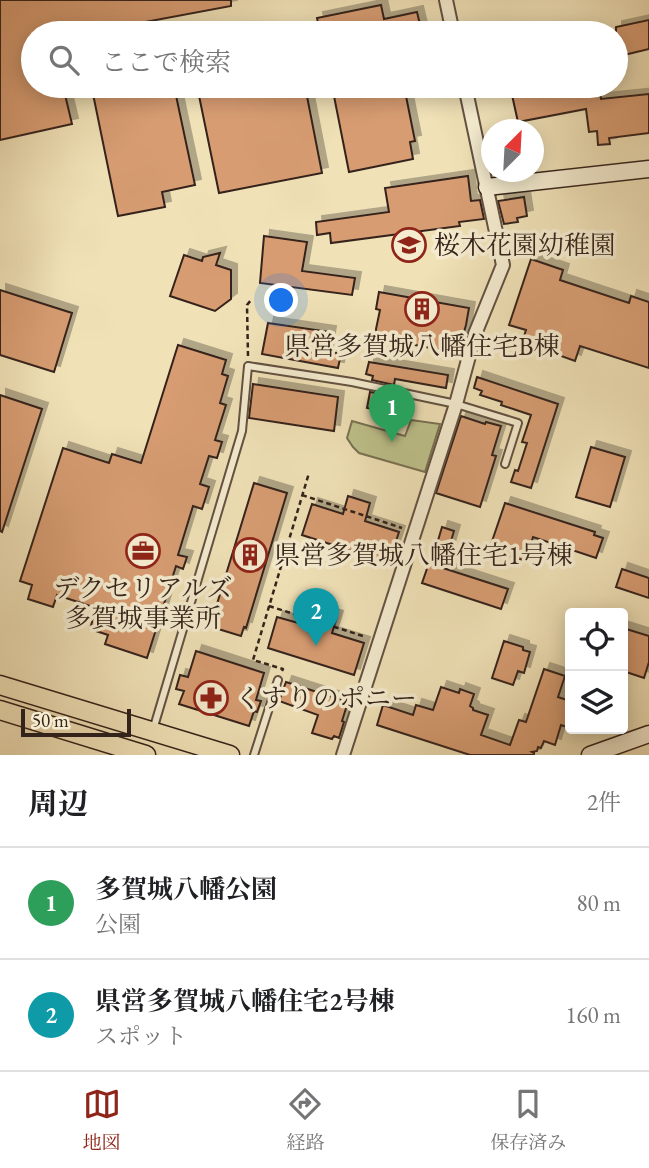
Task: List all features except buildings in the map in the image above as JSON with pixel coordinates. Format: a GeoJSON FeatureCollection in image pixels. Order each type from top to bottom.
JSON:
{"type":"FeatureCollection","features":[{"type":"Feature","properties":{"kind":"main road"},"geometry":{"type":"LineString","coordinates":[[0,685],[230,755]]}},
{"type":"Feature","properties":{"kind":"main road"},"geometry":{"type":"LineString","coordinates":[[0,710],[146,755]]}},
{"type":"Feature","properties":{"kind":"street"},"geometry":{"type":"LineString","coordinates":[[446,0],[450,21]]}},
{"type":"Feature","properties":{"kind":"street"},"geometry":{"type":"LineString","coordinates":[[343,755],[456,404],[475,334],[503,265],[468,98]]}},
{"type":"Feature","properties":{"kind":"street"},"geometry":{"type":"LineString","coordinates":[[487,187],[649,169]]}},
{"type":"Feature","properties":{"kind":"street"},"geometry":{"type":"LineString","coordinates":[[590,755],[649,734]]}},
{"type":"Feature","properties":{"kind":"lane"},"geometry":{"type":"LineString","coordinates":[[152,732],[242,431],[248,366],[456,404],[519,423],[505,464]]}},
{"type":"Feature","properties":{"kind":"lane"},"geometry":{"type":"LineString","coordinates":[[254,755],[278,680]]}},
{"type":"Feature","properties":{"kind":"path"},"geometry":{"type":"LineString","coordinates":[[248,366],[247,305],[251,300]]}},
{"type":"Feature","properties":{"kind":"path"},"geometry":{"type":"LineString","coordinates":[[253,660],[309,473]]}},
{"type":"Feature","properties":{"kind":"path"},"geometry":{"type":"LineString","coordinates":[[303,495],[415,532]]}},
{"type":"Feature","properties":{"kind":"path"},"geometry":{"type":"LineString","coordinates":[[269,606],[379,642]]}},
{"type":"Feature","properties":{"kind":"path"},"geometry":{"type":"LineString","coordinates":[[245,657],[283,669],[278,680]]}},
{"type":"Feature","properties":{"kind":"green space"},"geometry":{"type":"Polygon","coordinates":[[[411,420],[440,424],[425,472],[359,453],[347,438],[352,421],[405,436],[411,420]]]}},
{"type":"Feature","properties":{"kind":"place","name":"桜木花園幼稚園"},"geometry":{"type":"Point","coordinates":[409,245]}},
{"type":"Feature","properties":{"kind":"place","name":"県営多賀城八幡住宅B棟"},"geometry":{"type":"Point","coordinates":[422,309]}},
{"type":"Feature","properties":{"kind":"place","name":"多賀城八幡公園"},"geometry":{"type":"Point","coordinates":[392,442]}},
{"type":"Feature","properties":{"kind":"place","name":"デクセリアルズ 多賀城事業所"},"geometry":{"type":"Point","coordinates":[143,551]}},
{"type":"Feature","properties":{"kind":"place","name":"県営多賀城八幡住宅1号棟"},"geometry":{"type":"Point","coordinates":[250,555]}},
{"type":"Feature","properties":{"kind":"place","name":"県営多賀城八幡住宅2号棟"},"geometry":{"type":"Point","coordinates":[316,646]}},
{"type":"Feature","properties":{"kind":"place","name":"くすりのポニー"},"geometry":{"type":"Point","coordinates":[211,698]}}]}
